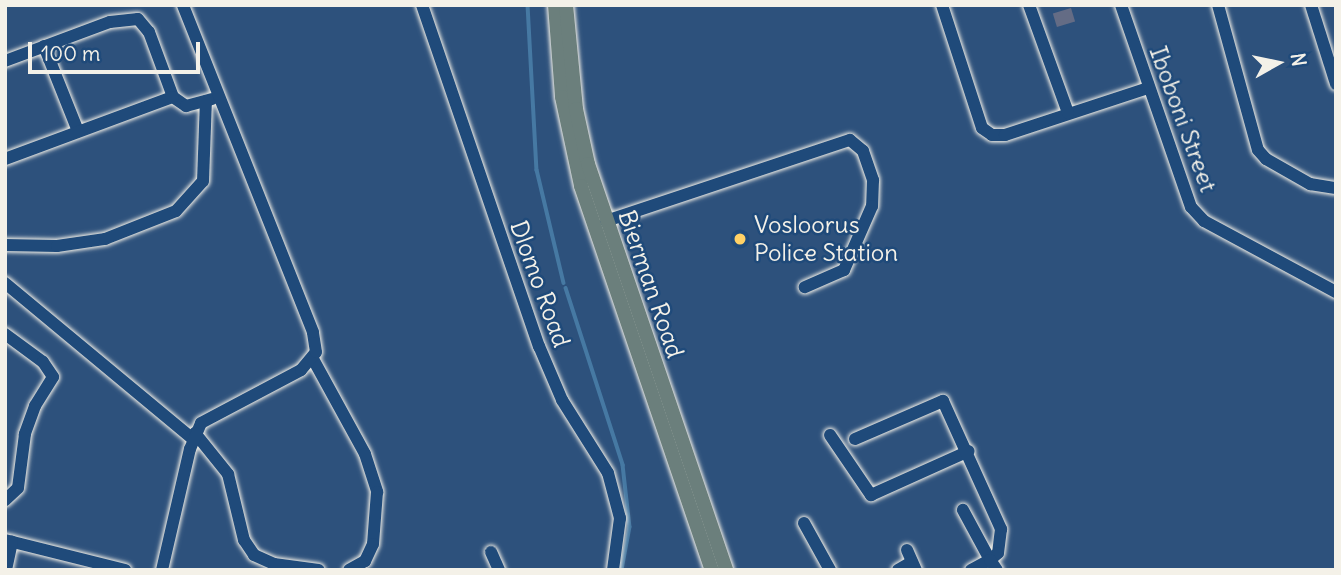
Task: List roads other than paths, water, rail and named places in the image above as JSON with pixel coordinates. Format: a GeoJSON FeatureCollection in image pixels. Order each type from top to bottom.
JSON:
{"type":"FeatureCollection","features":[{"type":"Feature","properties":{"kind":"main road","name":"Bierman Road"},"geometry":{"type":"LineString","coordinates":[[555,5],[562,97],[582,186],[712,570]]}},
{"type":"Feature","properties":{"kind":"main road","name":"Bierman Road"},"geometry":{"type":"LineString","coordinates":[[566,5],[576,109],[606,221],[726,570]]}},
{"type":"Feature","properties":{"kind":"street"},"geometry":{"type":"LineString","coordinates":[[183,5],[313,332],[313,359],[365,454],[377,492],[373,544],[365,561],[349,570]]}},
{"type":"Feature","properties":{"kind":"street","name":"Dlomo Road"},"geometry":{"type":"LineString","coordinates":[[422,5],[538,346],[562,400],[608,473],[620,518],[613,570]]}},
{"type":"Feature","properties":{"kind":"street"},"geometry":{"type":"LineString","coordinates":[[942,5],[986,132],[1004,135],[1147,88]]}},
{"type":"Feature","properties":{"kind":"street"},"geometry":{"type":"LineString","coordinates":[[1029,5],[1068,113]]}},
{"type":"Feature","properties":{"kind":"street","name":"Iboboni Street"},"geometry":{"type":"LineString","coordinates":[[1121,5],[1181,188],[1197,214],[1336,292]]}},
{"type":"Feature","properties":{"kind":"street"},"geometry":{"type":"LineString","coordinates":[[1218,5],[1258,150],[1266,159],[1310,184],[1336,188]]}},
{"type":"Feature","properties":{"kind":"street"},"geometry":{"type":"LineString","coordinates":[[1311,5],[1336,84]]}},
{"type":"Feature","properties":{"kind":"street"},"geometry":{"type":"LineString","coordinates":[[5,61],[110,22],[138,19],[149,33],[173,97],[186,106],[219,97]]}},
{"type":"Feature","properties":{"kind":"street"},"geometry":{"type":"LineString","coordinates":[[44,46],[78,131]]}},
{"type":"Feature","properties":{"kind":"street"},"geometry":{"type":"LineString","coordinates":[[6,156],[173,97]]}},
{"type":"Feature","properties":{"kind":"street"},"geometry":{"type":"LineString","coordinates":[[5,245],[57,246],[105,239],[176,211],[203,181],[206,102]]}},
{"type":"Feature","properties":{"kind":"street"},"geometry":{"type":"LineString","coordinates":[[606,221],[850,140],[863,151],[873,180],[872,206],[844,270],[805,287]]}},
{"type":"Feature","properties":{"kind":"street"},"geometry":{"type":"LineString","coordinates":[[5,283],[194,436],[228,474],[244,540],[254,555],[274,564],[319,570]]}},
{"type":"Feature","properties":{"kind":"street"},"geometry":{"type":"LineString","coordinates":[[5,334],[43,362],[53,377],[35,405],[25,434],[19,488],[5,500]]}},
{"type":"Feature","properties":{"kind":"street"},"geometry":{"type":"LineString","coordinates":[[162,570],[194,436],[211,415],[301,370],[313,359]]}},
{"type":"Feature","properties":{"kind":"street"},"geometry":{"type":"LineString","coordinates":[[855,439],[937,400],[949,407],[1001,529],[998,553],[993,565]]}},
{"type":"Feature","properties":{"kind":"street"},"geometry":{"type":"LineString","coordinates":[[830,435],[871,495],[969,451]]}},
{"type":"Feature","properties":{"kind":"street"},"geometry":{"type":"LineString","coordinates":[[963,510],[993,565]]}},
{"type":"Feature","properties":{"kind":"street"},"geometry":{"type":"LineString","coordinates":[[804,523],[830,570]]}},
{"type":"Feature","properties":{"kind":"street"},"geometry":{"type":"LineString","coordinates":[[6,570],[8,541],[125,570]]}},
{"type":"Feature","properties":{"kind":"street"},"geometry":{"type":"LineString","coordinates":[[898,570],[914,566],[907,550]]}},
{"type":"Feature","properties":{"kind":"street"},"geometry":{"type":"LineString","coordinates":[[491,552],[499,570]]}},
{"type":"Feature","properties":{"kind":"street"},"geometry":{"type":"LineString","coordinates":[[971,570],[993,565]]}},
{"type":"Feature","properties":{"kind":"waterway"},"geometry":{"type":"LineString","coordinates":[[528,5],[537,170],[564,283]]}},
{"type":"Feature","properties":{"kind":"waterway"},"geometry":{"type":"LineString","coordinates":[[566,288],[623,465],[630,527],[622,570]]}},
{"type":"Feature","properties":{"kind":"place","name":"Vosloorus Police Station"},"geometry":{"type":"Point","coordinates":[740,239]}}]}
